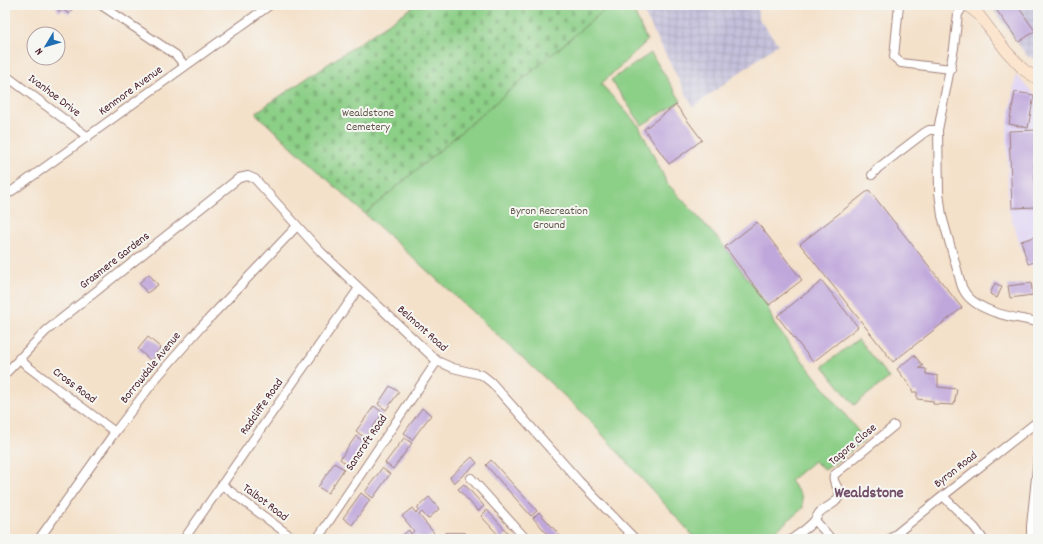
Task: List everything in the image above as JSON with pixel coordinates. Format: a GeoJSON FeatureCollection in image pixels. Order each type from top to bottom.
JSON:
{"type":"FeatureCollection","features":[{"type":"Feature","properties":{"kind":"street"},"geometry":{"type":"LineString","coordinates":[[102,5],[176,55],[185,66]]}},
{"type":"Feature","properties":{"kind":"street","name":"Kenmore Avenue"},"geometry":{"type":"LineString","coordinates":[[5,196],[270,5]]}},
{"type":"Feature","properties":{"kind":"street"},"geometry":{"type":"LineString","coordinates":[[899,5],[894,57],[901,63],[951,69]]}},
{"type":"Feature","properties":{"kind":"street"},"geometry":{"type":"LineString","coordinates":[[1038,79],[1024,70],[1007,52],[979,15],[966,5],[958,14],[951,69],[938,130],[939,192],[942,216],[963,289],[970,298],[977,304],[1000,314],[1038,322]]}},
{"type":"Feature","properties":{"kind":"street","name":"Ivanhoe Drive"},"geometry":{"type":"LineString","coordinates":[[5,75],[88,136]]}},
{"type":"Feature","properties":{"kind":"street"},"geometry":{"type":"LineString","coordinates":[[872,175],[878,168],[924,133],[929,130],[938,130]]}},
{"type":"Feature","properties":{"kind":"street","name":"Belmont Road"},"geometry":{"type":"LineString","coordinates":[[248,176],[255,179],[321,252],[437,361],[452,368],[482,375],[491,382],[579,481],[635,539]]}},
{"type":"Feature","properties":{"kind":"street","name":"Grasmere Gardens"},"geometry":{"type":"LineString","coordinates":[[5,374],[46,331],[239,178],[248,176]]}},
{"type":"Feature","properties":{"kind":"street","name":"Borrowdale Avenue"},"geometry":{"type":"LineString","coordinates":[[39,539],[115,432],[158,376],[217,310],[297,226]]}},
{"type":"Feature","properties":{"kind":"street","name":"Radcliffe Road"},"geometry":{"type":"LineString","coordinates":[[184,539],[359,288]]}},
{"type":"Feature","properties":{"kind":"street","name":"Cross Road"},"geometry":{"type":"LineString","coordinates":[[19,358],[27,366],[115,432]]}},
{"type":"Feature","properties":{"kind":"street","name":"Sancroft Road"},"geometry":{"type":"LineString","coordinates":[[317,539],[437,361]]}},
{"type":"Feature","properties":{"kind":"street","name":"Byron Road"},"geometry":{"type":"LineString","coordinates":[[890,539],[943,496],[1037,424]]}},
{"type":"Feature","properties":{"kind":"street","name":"Tagore Close"},"geometry":{"type":"LineString","coordinates":[[815,520],[818,514],[836,501],[840,495],[833,478],[834,475],[894,426]]}},
{"type":"Feature","properties":{"kind":"street"},"geometry":{"type":"LineString","coordinates":[[1031,539],[1038,458]]}},
{"type":"Feature","properties":{"kind":"street"},"geometry":{"type":"LineString","coordinates":[[471,478],[526,539]]}},
{"type":"Feature","properties":{"kind":"street","name":"Talbot Road"},"geometry":{"type":"LineString","coordinates":[[222,485],[294,539]]}},
{"type":"Feature","properties":{"kind":"street"},"geometry":{"type":"LineString","coordinates":[[943,496],[975,528],[983,539]]}},
{"type":"Feature","properties":{"kind":"street"},"geometry":{"type":"LineString","coordinates":[[792,539],[815,520],[831,539]]}},
{"type":"Feature","properties":{"kind":"street"},"geometry":{"type":"LineString","coordinates":[[445,539],[448,537],[463,537],[465,539]]}},
{"type":"Feature","properties":{"kind":"shaded area"},"geometry":{"type":"Polygon","coordinates":[[[640,5],[758,5],[758,18],[778,44],[693,107],[640,5]]]}},
{"type":"Feature","properties":{"kind":"shaded area"},"geometry":{"type":"Polygon","coordinates":[[[990,5],[1038,5],[1038,60],[1027,56],[990,5]]]}},
{"type":"Feature","properties":{"kind":"shaded area"},"geometry":{"type":"Polygon","coordinates":[[[1016,75],[1038,98],[1038,264],[1027,267],[1008,207],[1007,127],[1016,75]]]}},
{"type":"Feature","properties":{"kind":"green space","name":"Wealdstone Cemetery"},"geometry":{"type":"Polygon","coordinates":[[[416,5],[610,5],[365,214],[255,113],[416,5]]]}},
{"type":"Feature","properties":{"kind":"green space","name":"Byron Recreation Ground"},"geometry":{"type":"Polygon","coordinates":[[[610,5],[631,5],[647,41],[601,84],[639,126],[667,183],[720,241],[767,305],[774,324],[865,440],[825,470],[814,461],[790,481],[802,496],[803,508],[766,539],[696,539],[582,412],[365,214],[610,5]]]}},
{"type":"Feature","properties":{"kind":"green space"},"geometry":{"type":"Polygon","coordinates":[[[651,53],[681,101],[642,125],[611,80],[651,53]]]}},
{"type":"Feature","properties":{"kind":"green space"},"geometry":{"type":"Polygon","coordinates":[[[858,339],[889,378],[854,405],[823,366],[858,339]]]}},
{"type":"Feature","properties":{"kind":"building"},"geometry":{"type":"Polygon","coordinates":[[[58,5],[75,5],[69,14],[62,9],[60,12],[56,8],[58,5]]]}},
{"type":"Feature","properties":{"kind":"building"},"geometry":{"type":"Polygon","coordinates":[[[993,5],[1017,5],[1035,31],[1019,42],[993,5]]]}},
{"type":"Feature","properties":{"kind":"building"},"geometry":{"type":"Polygon","coordinates":[[[1015,92],[1034,95],[1028,128],[1009,124],[1015,92]]]}},
{"type":"Feature","properties":{"kind":"building"},"geometry":{"type":"Polygon","coordinates":[[[676,105],[702,140],[669,164],[644,129],[676,105]]]}},
{"type":"Feature","properties":{"kind":"building"},"geometry":{"type":"Polygon","coordinates":[[[1038,130],[1038,162],[1034,162],[1036,207],[1012,208],[1009,131],[1038,130]]]}},
{"type":"Feature","properties":{"kind":"building"},"geometry":{"type":"Polygon","coordinates":[[[869,190],[962,308],[893,362],[800,244],[869,190]]]}},
{"type":"Feature","properties":{"kind":"building"},"geometry":{"type":"Polygon","coordinates":[[[757,222],[802,280],[769,305],[725,247],[757,222]]]}},
{"type":"Feature","properties":{"kind":"building"},"geometry":{"type":"Polygon","coordinates":[[[1038,236],[1038,261],[1028,264],[1021,241],[1038,236]]]}},
{"type":"Feature","properties":{"kind":"building"},"geometry":{"type":"Polygon","coordinates":[[[149,274],[158,285],[147,293],[139,283],[149,274]]]}},
{"type":"Feature","properties":{"kind":"building"},"geometry":{"type":"Polygon","coordinates":[[[822,281],[858,327],[813,362],[777,316],[822,281]]]}},
{"type":"Feature","properties":{"kind":"building"},"geometry":{"type":"Polygon","coordinates":[[[995,283],[1002,287],[997,298],[990,294],[995,283]]]}},
{"type":"Feature","properties":{"kind":"building"},"geometry":{"type":"Polygon","coordinates":[[[1031,283],[1033,295],[1010,298],[1008,286],[1031,283]]]}},
{"type":"Feature","properties":{"kind":"building"},"geometry":{"type":"Polygon","coordinates":[[[148,337],[161,348],[154,355],[156,356],[151,361],[138,349],[148,337]]]}},
{"type":"Feature","properties":{"kind":"building"},"geometry":{"type":"Polygon","coordinates":[[[914,355],[923,366],[919,368],[926,369],[926,374],[938,376],[938,387],[957,389],[954,405],[933,404],[933,401],[917,399],[917,392],[912,392],[912,389],[897,369],[914,355]]]}},
{"type":"Feature","properties":{"kind":"building"},"geometry":{"type":"Polygon","coordinates":[[[390,386],[399,392],[386,410],[378,404],[390,386]]]}},
{"type":"Feature","properties":{"kind":"building"},"geometry":{"type":"Polygon","coordinates":[[[374,406],[383,413],[365,438],[356,431],[374,406]]]}},
{"type":"Feature","properties":{"kind":"building"},"geometry":{"type":"Polygon","coordinates":[[[422,408],[431,415],[412,440],[404,433],[422,408]]]}},
{"type":"Feature","properties":{"kind":"building"},"geometry":{"type":"Polygon","coordinates":[[[356,436],[365,443],[349,466],[340,459],[356,436]]]}},
{"type":"Feature","properties":{"kind":"building"},"geometry":{"type":"Polygon","coordinates":[[[404,438],[412,443],[393,469],[385,463],[404,438]]]}},
{"type":"Feature","properties":{"kind":"building"},"geometry":{"type":"Polygon","coordinates":[[[472,457],[477,463],[454,483],[450,477],[472,457]]]}},
{"type":"Feature","properties":{"kind":"building"},"geometry":{"type":"Polygon","coordinates":[[[491,460],[537,511],[531,516],[486,465],[491,460]]]}},
{"type":"Feature","properties":{"kind":"building"},"geometry":{"type":"Polygon","coordinates":[[[334,463],[344,469],[328,493],[318,487],[334,463]]]}},
{"type":"Feature","properties":{"kind":"building"},"geometry":{"type":"Polygon","coordinates":[[[382,468],[390,474],[373,498],[365,492],[382,468]]]}},
{"type":"Feature","properties":{"kind":"building"},"geometry":{"type":"Polygon","coordinates":[[[464,484],[484,506],[478,511],[458,489],[464,484]]]}},
{"type":"Feature","properties":{"kind":"building"},"geometry":{"type":"Polygon","coordinates":[[[361,493],[370,500],[352,525],[343,518],[361,493]]]}},
{"type":"Feature","properties":{"kind":"building"},"geometry":{"type":"Polygon","coordinates":[[[429,497],[439,509],[428,519],[422,512],[419,515],[434,533],[427,539],[421,539],[418,535],[414,538],[415,539],[398,539],[409,530],[411,534],[414,531],[402,516],[412,508],[416,513],[419,510],[417,508],[429,497]]]}},
{"type":"Feature","properties":{"kind":"building"},"geometry":{"type":"Polygon","coordinates":[[[487,510],[508,533],[502,539],[481,516],[487,510]]]}},
{"type":"Feature","properties":{"kind":"building"},"geometry":{"type":"Polygon","coordinates":[[[539,512],[563,539],[552,539],[533,518],[539,512]]]}},
{"type":"Feature","properties":{"kind":"district","name":"Wealdstone"},"geometry":{"type":"Point","coordinates":[869,493]}}]}
